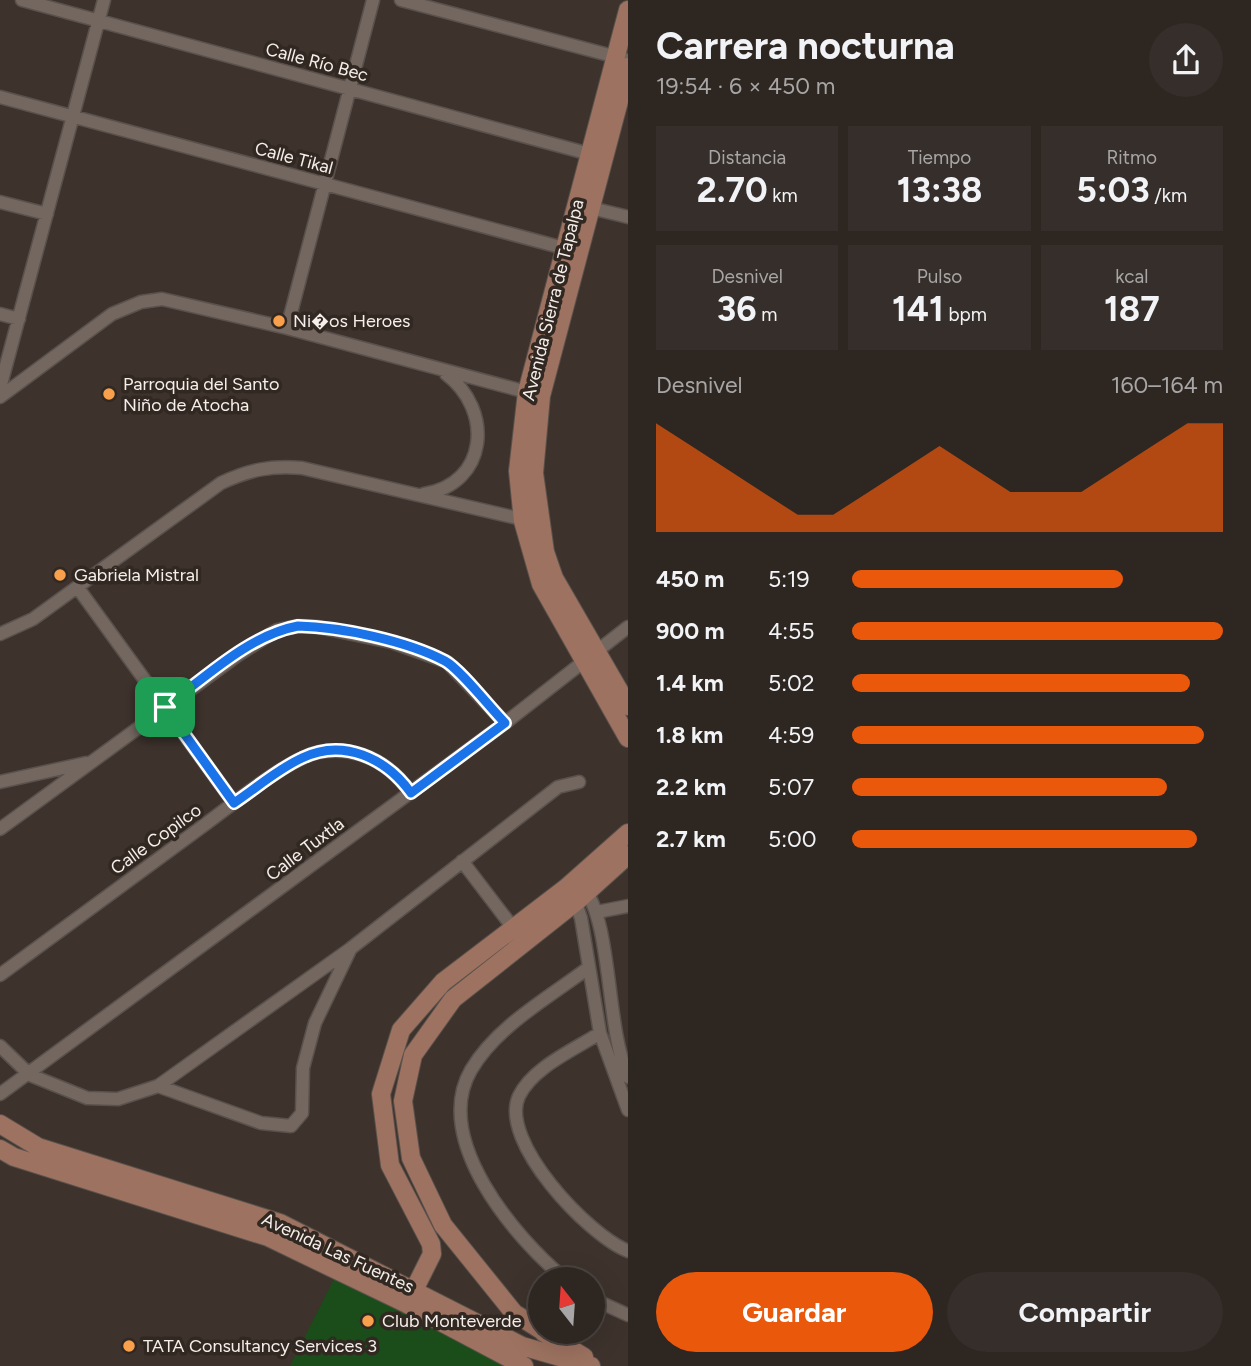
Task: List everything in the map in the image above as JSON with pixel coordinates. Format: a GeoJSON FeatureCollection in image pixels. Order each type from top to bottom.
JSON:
{"type":"FeatureCollection","features":[{"type":"Feature","properties":{"kind":"street","name":"Calle Río Bec"},"geometry":{"type":"LineString","coordinates":[[22,0],[597,156]]}},
{"type":"Feature","properties":{"kind":"street"},"geometry":{"type":"LineString","coordinates":[[0,388],[104,0]]}},
{"type":"Feature","properties":{"kind":"street"},"geometry":{"type":"LineString","coordinates":[[287,328],[373,0]]}},
{"type":"Feature","properties":{"kind":"street"},"geometry":{"type":"LineString","coordinates":[[401,0],[624,61]]}},
{"type":"Feature","properties":{"kind":"street","name":"Avenida Sierra de Tapalpa"},"geometry":{"type":"LineString","coordinates":[[628,10],[624,61],[534,394],[518,471],[531,521],[541,584],[590,657],[628,706]]}},
{"type":"Feature","properties":{"kind":"street","name":"Calle Tikal"},"geometry":{"type":"LineString","coordinates":[[0,97],[572,251]]}},
{"type":"Feature","properties":{"kind":"street","name":"Avenida Sierra de Tapalpa"},"geometry":{"type":"LineString","coordinates":[[572,251],[591,208],[597,156]]}},
{"type":"Feature","properties":{"kind":"street"},"geometry":{"type":"LineString","coordinates":[[0,202],[47,214]]}},
{"type":"Feature","properties":{"kind":"street"},"geometry":{"type":"LineString","coordinates":[[591,208],[628,217]]}},
{"type":"Feature","properties":{"kind":"street"},"geometry":{"type":"LineString","coordinates":[[0,397],[112,314],[141,302],[162,299],[287,328],[534,394]]}},
{"type":"Feature","properties":{"kind":"street"},"geometry":{"type":"LineString","coordinates":[[0,314],[19,319]]}},
{"type":"Feature","properties":{"kind":"street"},"geometry":{"type":"LineString","coordinates":[[416,495],[438,492],[463,472],[471,463],[479,440],[479,423],[471,402],[458,384],[440,369]]}},
{"type":"Feature","properties":{"kind":"street"},"geometry":{"type":"LineString","coordinates":[[0,634],[22,626],[221,483],[246,471],[273,466],[302,468],[531,521]]}},
{"type":"Feature","properties":{"kind":"street"},"geometry":{"type":"LineString","coordinates":[[78,588],[234,803]]}},
{"type":"Feature","properties":{"kind":"street"},"geometry":{"type":"LineString","coordinates":[[0,829],[165,707],[278,630],[318,627],[391,642],[447,662],[505,723]]}},
{"type":"Feature","properties":{"kind":"street","name":"Calle Tuxtla"},"geometry":{"type":"LineString","coordinates":[[0,1094],[15,1081],[30,1075],[411,793],[628,627]]}},
{"type":"Feature","properties":{"kind":"street","name":"Avenida Sierra de Tapalpa"},"geometry":{"type":"LineString","coordinates":[[590,657],[628,738]]}},
{"type":"Feature","properties":{"kind":"street","name":"Calle Copilco"},"geometry":{"type":"LineString","coordinates":[[0,975],[234,803],[301,758],[338,751],[367,755],[378,760],[411,793]]}},
{"type":"Feature","properties":{"kind":"street"},"geometry":{"type":"LineString","coordinates":[[0,782],[93,761]]}},
{"type":"Feature","properties":{"kind":"street"},"geometry":{"type":"LineString","coordinates":[[0,1046],[30,1075],[87,1098],[118,1099],[158,1086],[350,949],[558,787],[579,782]]}},
{"type":"Feature","properties":{"kind":"street"},"geometry":{"type":"LineString","coordinates":[[621,1071],[600,1033],[587,968],[577,890],[628,833]]}},
{"type":"Feature","properties":{"kind":"street"},"geometry":{"type":"LineString","coordinates":[[411,1296],[432,1254],[431,1244],[390,1166],[381,1094],[401,1030],[443,982],[518,935],[628,855]]}},
{"type":"Feature","properties":{"kind":"street"},"geometry":{"type":"LineString","coordinates":[[462,861],[518,935]]}},
{"type":"Feature","properties":{"kind":"street"},"geometry":{"type":"LineString","coordinates":[[577,890],[597,912],[611,1016],[628,1110]]}},
{"type":"Feature","properties":{"kind":"street"},"geometry":{"type":"LineString","coordinates":[[597,912],[628,906]]}},
{"type":"Feature","properties":{"kind":"street"},"geometry":{"type":"LineString","coordinates":[[518,935],[453,999],[413,1055],[403,1101],[411,1158],[443,1225],[513,1313],[528,1322]]}},
{"type":"Feature","properties":{"kind":"street"},"geometry":{"type":"LineString","coordinates":[[158,1086],[261,1123],[291,1126],[302,1113],[303,1068],[315,1023],[350,949]]}},
{"type":"Feature","properties":{"kind":"street"},"geometry":{"type":"LineString","coordinates":[[553,1267],[519,1234],[485,1187],[464,1134],[461,1106],[463,1087],[472,1069],[514,1023],[587,968]]}},
{"type":"Feature","properties":{"kind":"street"},"geometry":{"type":"LineString","coordinates":[[600,1033],[528,1082],[518,1098],[517,1116],[538,1166],[561,1196],[600,1236],[628,1251]]}},
{"type":"Feature","properties":{"kind":"street","name":"Avenida Las Fuentes"},"geometry":{"type":"LineString","coordinates":[[0,1125],[38,1147],[280,1223],[411,1296],[524,1366]]}},
{"type":"Feature","properties":{"kind":"street","name":"Avenida Las Fuentes"},"geometry":{"type":"LineString","coordinates":[[0,1149],[14,1157],[268,1237],[411,1296],[522,1346],[592,1366]]}},
{"type":"Feature","properties":{"kind":"street"},"geometry":{"type":"LineString","coordinates":[[606,1305],[628,1315]]}},
{"type":"Feature","properties":{"kind":"street"},"geometry":{"type":"LineString","coordinates":[[563,1344],[598,1366]]}},
{"type":"Feature","properties":{"kind":"green space","name":"Club Monteverde"},"geometry":{"type":"Polygon","coordinates":[[[335,1277],[510,1366],[290,1366],[335,1277]]]}},
{"type":"Feature","properties":{"kind":"place","name":"Ni�os Heroes"},"geometry":{"type":"Point","coordinates":[279,321]}},
{"type":"Feature","properties":{"kind":"place","name":"Parroquia del Santo Niño de Atocha"},"geometry":{"type":"Point","coordinates":[109,394]}},
{"type":"Feature","properties":{"kind":"place","name":"Gabriela Mistral"},"geometry":{"type":"Point","coordinates":[60,575]}},
{"type":"Feature","properties":{"kind":"place","name":"Club Monteverde"},"geometry":{"type":"Point","coordinates":[368,1321]}},
{"type":"Feature","properties":{"kind":"place","name":"TATA Consultancy Services 3"},"geometry":{"type":"Point","coordinates":[129,1346]}},
{"type":"Feature","properties":{"kind":"route"},"geometry":{"type":"LineString","coordinates":[[298,626],[318,627],[391,642],[447,662],[505,723],[411,793],[403,782],[378,760],[367,755],[338,751],[301,758],[234,803],[165,707],[258,640],[278,630],[298,626]]}}]}
